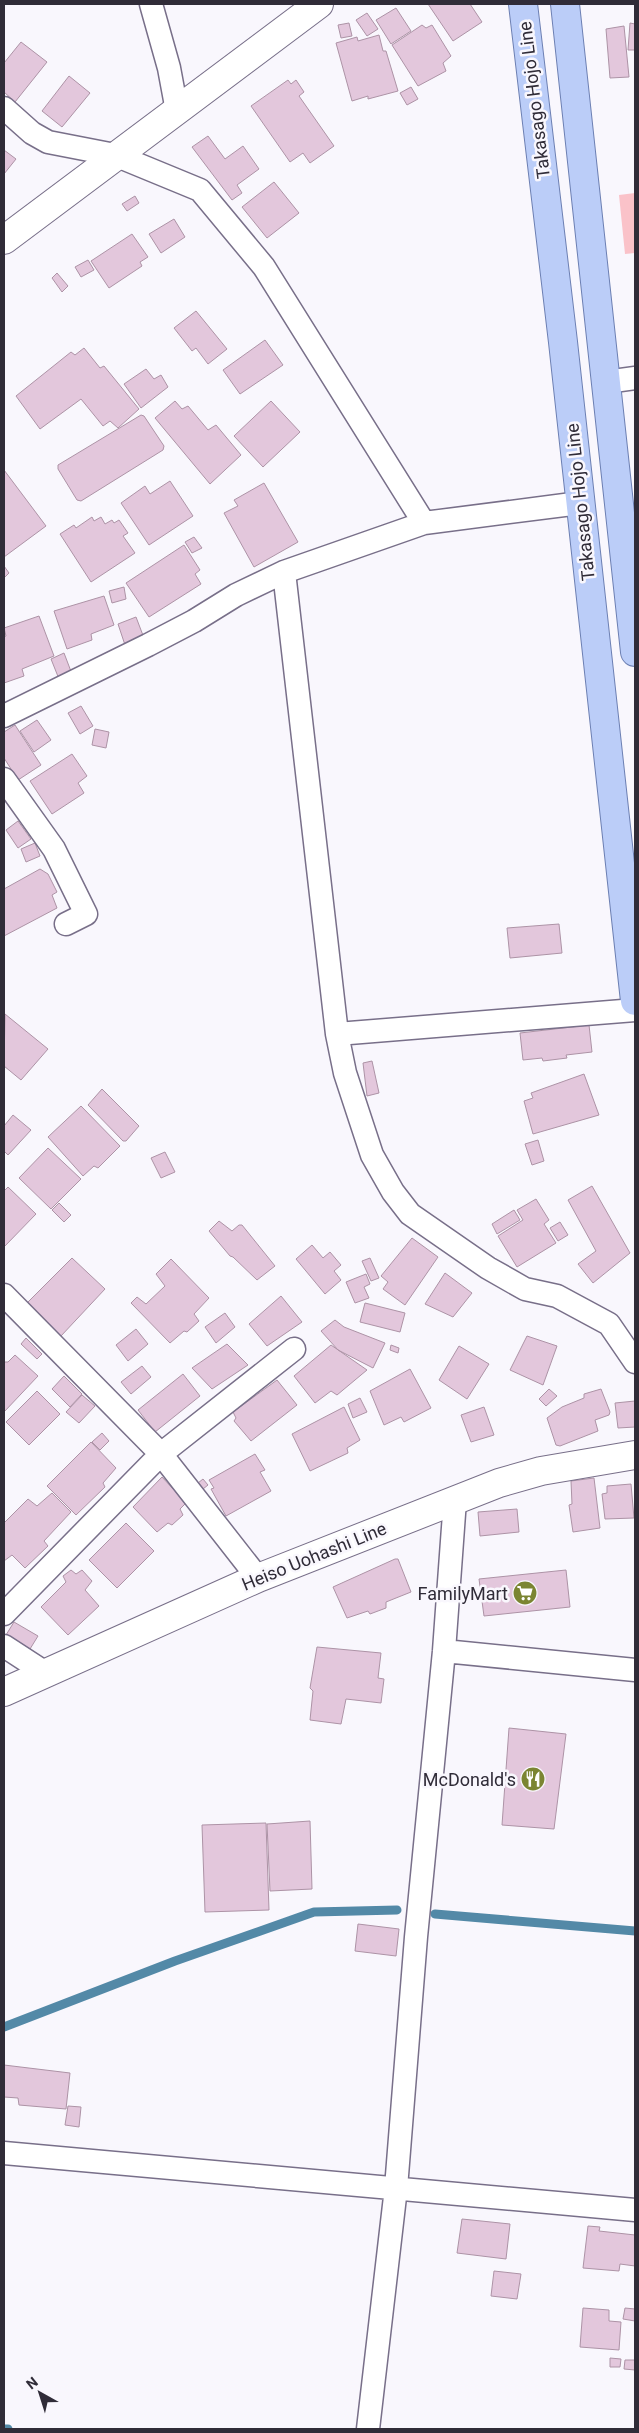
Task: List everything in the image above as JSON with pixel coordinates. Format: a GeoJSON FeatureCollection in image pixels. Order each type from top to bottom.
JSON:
{"type":"FeatureCollection","features":[{"type":"Feature","properties":{"kind":"main road"},"geometry":{"type":"LineString","coordinates":[[4,240],[319,4]]}},
{"type":"Feature","properties":{"kind":"main road","name":"Takasago Hojo Line"},"geometry":{"type":"LineString","coordinates":[[523,4],[635,1001]]}},
{"type":"Feature","properties":{"kind":"main road"},"geometry":{"type":"LineString","coordinates":[[565,4],[635,652]]}},
{"type":"Feature","properties":{"kind":"main road","name":"Heiso Uohashi Line"},"geometry":{"type":"LineString","coordinates":[[4,1692],[44,1672],[87,1655],[258,1578],[499,1483],[541,1471],[635,1454]]}},
{"type":"Feature","properties":{"kind":"street"},"geometry":{"type":"LineString","coordinates":[[151,4],[169,68],[177,111]]}},
{"type":"Feature","properties":{"kind":"street"},"geometry":{"type":"LineString","coordinates":[[4,108],[32,133],[48,142],[115,155],[200,190],[264,267],[424,523]]}},
{"type":"Feature","properties":{"kind":"street"},"geometry":{"type":"LineString","coordinates":[[606,382],[635,378]]}},
{"type":"Feature","properties":{"kind":"street"},"geometry":{"type":"LineString","coordinates":[[4,716],[148,645],[236,595],[284,572],[424,523],[580,503]]}},
{"type":"Feature","properties":{"kind":"street"},"geometry":{"type":"LineString","coordinates":[[284,572],[337,1034],[345,1073],[372,1155],[393,1192],[410,1214],[488,1268],[525,1289],[557,1296],[610,1324],[635,1362]]}},
{"type":"Feature","properties":{"kind":"street"},"geometry":{"type":"LineString","coordinates":[[4,779],[54,849],[86,914],[66,924]]}},
{"type":"Feature","properties":{"kind":"street"},"geometry":{"type":"LineString","coordinates":[[337,1034],[635,1010]]}},
{"type":"Feature","properties":{"kind":"street"},"geometry":{"type":"LineString","coordinates":[[4,1295],[161,1454],[258,1578]]}},
{"type":"Feature","properties":{"kind":"street"},"geometry":{"type":"LineString","coordinates":[[4,1614],[161,1454],[294,1349]]}},
{"type":"Feature","properties":{"kind":"street"},"geometry":{"type":"LineString","coordinates":[[368,2429],[396,2188],[416,1937],[444,1650],[455,1500]]}},
{"type":"Feature","properties":{"kind":"street"},"geometry":{"type":"LineString","coordinates":[[4,1646],[44,1672]]}},
{"type":"Feature","properties":{"kind":"street"},"geometry":{"type":"LineString","coordinates":[[444,1650],[635,1670]]}},
{"type":"Feature","properties":{"kind":"street"},"geometry":{"type":"LineString","coordinates":[[4,2153],[635,2210]]}},
{"type":"Feature","properties":{"kind":"shaded area"},"geometry":{"type":"Polygon","coordinates":[[[635,193],[635,253],[625,254],[619,195],[635,193]]]}},
{"type":"Feature","properties":{"kind":"building"},"geometry":{"type":"Polygon","coordinates":[[[428,4],[470,4],[482,22],[453,41],[428,4]]]}},
{"type":"Feature","properties":{"kind":"building"},"geometry":{"type":"Polygon","coordinates":[[[396,8],[411,31],[391,44],[376,20],[396,8]]]}},
{"type":"Feature","properties":{"kind":"building"},"geometry":{"type":"Polygon","coordinates":[[[367,13],[378,29],[367,36],[356,20],[367,13]]]}},
{"type":"Feature","properties":{"kind":"building"},"geometry":{"type":"Polygon","coordinates":[[[349,23],[352,36],[341,38],[338,25],[349,23]]]}},
{"type":"Feature","properties":{"kind":"building"},"geometry":{"type":"Polygon","coordinates":[[[630,23],[635,24],[635,50],[628,50],[630,23]]]}},
{"type":"Feature","properties":{"kind":"building"},"geometry":{"type":"Polygon","coordinates":[[[422,25],[426,28],[432,25],[451,56],[443,63],[446,71],[418,86],[392,45],[422,25]]]}},
{"type":"Feature","properties":{"kind":"building"},"geometry":{"type":"Polygon","coordinates":[[[624,26],[629,77],[610,78],[606,29],[624,26]]]}},
{"type":"Feature","properties":{"kind":"building"},"geometry":{"type":"Polygon","coordinates":[[[379,35],[398,91],[352,101],[336,43],[357,37],[358,41],[379,35]]]}},
{"type":"Feature","properties":{"kind":"building"},"geometry":{"type":"Polygon","coordinates":[[[21,42],[47,62],[15,102],[4,92],[4,63],[21,42]]]}},
{"type":"Feature","properties":{"kind":"building"},"geometry":{"type":"Polygon","coordinates":[[[69,76],[90,93],[62,127],[42,111],[69,76]]]}},
{"type":"Feature","properties":{"kind":"building"},"geometry":{"type":"Polygon","coordinates":[[[288,80],[291,84],[296,80],[304,92],[299,96],[334,146],[310,163],[303,153],[290,162],[251,106],[288,80]]]}},
{"type":"Feature","properties":{"kind":"building"},"geometry":{"type":"Polygon","coordinates":[[[411,87],[418,99],[407,105],[400,93],[411,87]]]}},
{"type":"Feature","properties":{"kind":"building"},"geometry":{"type":"Polygon","coordinates":[[[208,136],[225,159],[243,146],[259,169],[237,185],[242,193],[232,200],[192,147],[208,136]]]}},
{"type":"Feature","properties":{"kind":"building"},"geometry":{"type":"Polygon","coordinates":[[[4,150],[16,159],[4,174],[4,150]]]}},
{"type":"Feature","properties":{"kind":"building"},"geometry":{"type":"Polygon","coordinates":[[[274,182],[299,213],[267,238],[242,207],[274,182]]]}},
{"type":"Feature","properties":{"kind":"building"},"geometry":{"type":"Polygon","coordinates":[[[135,196],[139,203],[127,211],[122,204],[135,196]]]}},
{"type":"Feature","properties":{"kind":"building"},"geometry":{"type":"Polygon","coordinates":[[[174,219],[185,237],[161,253],[149,234],[174,219]]]}},
{"type":"Feature","properties":{"kind":"building"},"geometry":{"type":"Polygon","coordinates":[[[132,234],[148,257],[140,262],[142,266],[109,288],[91,261],[132,234]]]}},
{"type":"Feature","properties":{"kind":"building"},"geometry":{"type":"Polygon","coordinates":[[[88,260],[94,270],[81,277],[75,267],[88,260]]]}},
{"type":"Feature","properties":{"kind":"building"},"geometry":{"type":"Polygon","coordinates":[[[57,273],[68,286],[62,292],[52,278],[57,273]]]}},
{"type":"Feature","properties":{"kind":"building"},"geometry":{"type":"Polygon","coordinates":[[[196,311],[227,349],[208,364],[196,348],[192,351],[174,328],[196,311]]]}},
{"type":"Feature","properties":{"kind":"building"},"geometry":{"type":"Polygon","coordinates":[[[265,340],[283,365],[240,394],[223,370],[265,340]]]}},
{"type":"Feature","properties":{"kind":"building"},"geometry":{"type":"Polygon","coordinates":[[[84,348],[100,368],[104,366],[139,409],[118,428],[110,421],[103,426],[81,399],[40,429],[16,396],[71,352],[75,355],[84,348]]]}},
{"type":"Feature","properties":{"kind":"building"},"geometry":{"type":"Polygon","coordinates":[[[146,369],[154,379],[161,375],[168,387],[141,408],[124,384],[146,369]]]}},
{"type":"Feature","properties":{"kind":"building"},"geometry":{"type":"Polygon","coordinates":[[[175,401],[182,409],[188,406],[208,430],[216,425],[241,455],[210,484],[155,418],[175,401]]]}},
{"type":"Feature","properties":{"kind":"building"},"geometry":{"type":"Polygon","coordinates":[[[271,401],[300,432],[263,467],[234,436],[271,401]]]}},
{"type":"Feature","properties":{"kind":"building"},"geometry":{"type":"Polygon","coordinates":[[[141,415],[144,416],[164,446],[163,450],[81,501],[77,500],[58,469],[58,465],[141,415]]]}},
{"type":"Feature","properties":{"kind":"building"},"geometry":{"type":"Polygon","coordinates":[[[4,470],[46,526],[4,557],[4,470]]]}},
{"type":"Feature","properties":{"kind":"building"},"geometry":{"type":"Polygon","coordinates":[[[170,481],[193,516],[149,545],[121,503],[145,486],[150,494],[170,481]]]}},
{"type":"Feature","properties":{"kind":"building"},"geometry":{"type":"Polygon","coordinates":[[[264,483],[298,542],[254,567],[224,513],[238,506],[234,500],[264,483]]]}},
{"type":"Feature","properties":{"kind":"building"},"geometry":{"type":"Polygon","coordinates":[[[92,517],[94,521],[101,517],[105,524],[112,520],[114,523],[119,520],[128,533],[123,536],[135,553],[91,582],[60,534],[74,525],[76,528],[92,517]]]}},
{"type":"Feature","properties":{"kind":"building"},"geometry":{"type":"Polygon","coordinates":[[[194,537],[202,548],[192,553],[185,542],[194,537]]]}},
{"type":"Feature","properties":{"kind":"building"},"geometry":{"type":"Polygon","coordinates":[[[184,545],[200,570],[195,574],[201,584],[149,617],[126,583],[184,545]]]}},
{"type":"Feature","properties":{"kind":"building"},"geometry":{"type":"Polygon","coordinates":[[[4,566],[9,573],[4,578],[4,566]]]}},
{"type":"Feature","properties":{"kind":"building"},"geometry":{"type":"Polygon","coordinates":[[[124,587],[126,599],[112,603],[109,591],[124,587]]]}},
{"type":"Feature","properties":{"kind":"building"},"geometry":{"type":"Polygon","coordinates":[[[104,596],[114,625],[91,634],[92,640],[67,649],[54,611],[104,596]]]}},
{"type":"Feature","properties":{"kind":"building"},"geometry":{"type":"Polygon","coordinates":[[[39,616],[54,656],[22,669],[24,676],[4,683],[4,637],[6,636],[4,628],[39,616]]]}},
{"type":"Feature","properties":{"kind":"building"},"geometry":{"type":"Polygon","coordinates":[[[136,617],[144,638],[125,645],[118,624],[136,617]]]}},
{"type":"Feature","properties":{"kind":"building"},"geometry":{"type":"Polygon","coordinates":[[[64,653],[72,674],[59,679],[51,659],[64,653]]]}},
{"type":"Feature","properties":{"kind":"building"},"geometry":{"type":"Polygon","coordinates":[[[81,706],[93,726],[80,734],[68,713],[81,706]]]}},
{"type":"Feature","properties":{"kind":"building"},"geometry":{"type":"Polygon","coordinates":[[[37,720],[51,740],[34,752],[20,731],[37,720]]]}},
{"type":"Feature","properties":{"kind":"building"},"geometry":{"type":"Polygon","coordinates":[[[15,725],[41,765],[18,780],[4,758],[4,732],[15,725]]]}},
{"type":"Feature","properties":{"kind":"building"},"geometry":{"type":"Polygon","coordinates":[[[95,729],[109,732],[106,748],[92,745],[95,729]]]}},
{"type":"Feature","properties":{"kind":"building"},"geometry":{"type":"Polygon","coordinates":[[[72,754],[87,776],[78,783],[84,793],[52,814],[30,781],[72,754]]]}},
{"type":"Feature","properties":{"kind":"building"},"geometry":{"type":"Polygon","coordinates":[[[18,821],[31,839],[18,848],[6,830],[18,821]]]}},
{"type":"Feature","properties":{"kind":"building"},"geometry":{"type":"Polygon","coordinates":[[[35,843],[40,856],[26,862],[21,849],[35,843]]]}},
{"type":"Feature","properties":{"kind":"building"},"geometry":{"type":"Polygon","coordinates":[[[40,869],[48,874],[57,892],[52,895],[57,908],[4,936],[4,889],[40,869]]]}},
{"type":"Feature","properties":{"kind":"building"},"geometry":{"type":"Polygon","coordinates":[[[559,924],[562,953],[510,958],[507,928],[559,924]]]}},
{"type":"Feature","properties":{"kind":"building"},"geometry":{"type":"Polygon","coordinates":[[[5,1014],[48,1049],[21,1080],[4,1066],[5,1014]]]}},
{"type":"Feature","properties":{"kind":"building"},"geometry":{"type":"Polygon","coordinates":[[[589,1025],[592,1052],[566,1055],[567,1058],[543,1061],[542,1058],[523,1060],[520,1033],[589,1025]]]}},
{"type":"Feature","properties":{"kind":"building"},"geometry":{"type":"Polygon","coordinates":[[[372,1061],[379,1093],[367,1096],[363,1063],[372,1061]]]}},
{"type":"Feature","properties":{"kind":"building"},"geometry":{"type":"Polygon","coordinates":[[[584,1074],[599,1115],[533,1134],[524,1101],[533,1098],[531,1093],[584,1074]]]}},
{"type":"Feature","properties":{"kind":"building"},"geometry":{"type":"Polygon","coordinates":[[[102,1089],[139,1126],[126,1141],[123,1141],[88,1105],[102,1089]]]}},
{"type":"Feature","properties":{"kind":"building"},"geometry":{"type":"Polygon","coordinates":[[[81,1106],[120,1146],[98,1168],[94,1166],[83,1176],[48,1137],[81,1106]]]}},
{"type":"Feature","properties":{"kind":"building"},"geometry":{"type":"Polygon","coordinates":[[[13,1115],[31,1130],[8,1155],[4,1151],[4,1126],[13,1115]]]}},
{"type":"Feature","properties":{"kind":"building"},"geometry":{"type":"Polygon","coordinates":[[[538,1140],[544,1161],[532,1165],[525,1144],[538,1140]]]}},
{"type":"Feature","properties":{"kind":"building"},"geometry":{"type":"Polygon","coordinates":[[[48,1148],[81,1179],[51,1209],[19,1178],[48,1148]]]}},
{"type":"Feature","properties":{"kind":"building"},"geometry":{"type":"Polygon","coordinates":[[[165,1152],[175,1172],[161,1178],[151,1158],[165,1152]]]}},
{"type":"Feature","properties":{"kind":"building"},"geometry":{"type":"Polygon","coordinates":[[[592,1186],[630,1253],[593,1283],[578,1264],[596,1251],[568,1200],[592,1186]]]}},
{"type":"Feature","properties":{"kind":"building"},"geometry":{"type":"Polygon","coordinates":[[[8,1187],[36,1214],[4,1247],[4,1191],[8,1187]]]}},
{"type":"Feature","properties":{"kind":"building"},"geometry":{"type":"Polygon","coordinates":[[[536,1199],[549,1220],[544,1224],[556,1243],[517,1267],[498,1236],[523,1220],[517,1210],[536,1199]]]}},
{"type":"Feature","properties":{"kind":"building"},"geometry":{"type":"Polygon","coordinates":[[[59,1203],[71,1215],[64,1222],[52,1210],[59,1203]]]}},
{"type":"Feature","properties":{"kind":"building"},"geometry":{"type":"Polygon","coordinates":[[[514,1210],[520,1220],[497,1234],[492,1224],[514,1210]]]}},
{"type":"Feature","properties":{"kind":"building"},"geometry":{"type":"Polygon","coordinates":[[[219,1221],[232,1231],[239,1225],[242,1225],[275,1266],[257,1280],[230,1256],[209,1231],[219,1221]]]}},
{"type":"Feature","properties":{"kind":"building"},"geometry":{"type":"Polygon","coordinates":[[[560,1222],[568,1235],[558,1241],[550,1228],[560,1222]]]}},
{"type":"Feature","properties":{"kind":"building"},"geometry":{"type":"Polygon","coordinates":[[[412,1238],[438,1257],[405,1305],[383,1289],[388,1282],[381,1276],[412,1238]]]}},
{"type":"Feature","properties":{"kind":"building"},"geometry":{"type":"Polygon","coordinates":[[[312,1245],[323,1258],[330,1252],[341,1265],[334,1271],[341,1280],[325,1294],[296,1259],[312,1245]]]}},
{"type":"Feature","properties":{"kind":"building"},"geometry":{"type":"Polygon","coordinates":[[[72,1258],[105,1289],[61,1336],[26,1304],[72,1258]]]}},
{"type":"Feature","properties":{"kind":"building"},"geometry":{"type":"Polygon","coordinates":[[[370,1258],[379,1278],[371,1281],[362,1261],[370,1258]]]}},
{"type":"Feature","properties":{"kind":"building"},"geometry":{"type":"Polygon","coordinates":[[[171,1259],[209,1298],[194,1314],[199,1321],[187,1332],[184,1331],[170,1343],[131,1303],[137,1297],[146,1304],[165,1286],[156,1274],[171,1259]]]}},
{"type":"Feature","properties":{"kind":"building"},"geometry":{"type":"Polygon","coordinates":[[[445,1273],[472,1293],[453,1317],[425,1304],[445,1273]]]}},
{"type":"Feature","properties":{"kind":"building"},"geometry":{"type":"Polygon","coordinates":[[[366,1274],[370,1284],[364,1287],[369,1298],[355,1303],[346,1282],[366,1274]]]}},
{"type":"Feature","properties":{"kind":"building"},"geometry":{"type":"Polygon","coordinates":[[[281,1296],[302,1322],[267,1346],[249,1324],[281,1296]]]}},
{"type":"Feature","properties":{"kind":"building"},"geometry":{"type":"Polygon","coordinates":[[[365,1303],[405,1313],[400,1332],[360,1322],[365,1303]]]}},
{"type":"Feature","properties":{"kind":"building"},"geometry":{"type":"Polygon","coordinates":[[[225,1313],[235,1327],[216,1343],[205,1327],[225,1313]]]}},
{"type":"Feature","properties":{"kind":"building"},"geometry":{"type":"Polygon","coordinates":[[[335,1320],[344,1327],[385,1343],[373,1368],[338,1350],[321,1331],[335,1320]]]}},
{"type":"Feature","properties":{"kind":"building"},"geometry":{"type":"Polygon","coordinates":[[[136,1329],[148,1344],[128,1361],[116,1345],[136,1329]]]}},
{"type":"Feature","properties":{"kind":"building"},"geometry":{"type":"Polygon","coordinates":[[[527,1336],[557,1346],[543,1385],[510,1370],[527,1336]]]}},
{"type":"Feature","properties":{"kind":"building"},"geometry":{"type":"Polygon","coordinates":[[[26,1338],[42,1354],[37,1359],[21,1344],[26,1338]]]}},
{"type":"Feature","properties":{"kind":"building"},"geometry":{"type":"Polygon","coordinates":[[[227,1344],[248,1365],[212,1389],[192,1368],[227,1344]]]}},
{"type":"Feature","properties":{"kind":"building"},"geometry":{"type":"Polygon","coordinates":[[[331,1345],[367,1370],[337,1395],[331,1391],[315,1403],[294,1376],[331,1345]]]}},
{"type":"Feature","properties":{"kind":"building"},"geometry":{"type":"Polygon","coordinates":[[[391,1345],[399,1348],[398,1353],[390,1350],[391,1345]]]}},
{"type":"Feature","properties":{"kind":"building"},"geometry":{"type":"Polygon","coordinates":[[[459,1346],[489,1364],[467,1399],[439,1380],[459,1346]]]}},
{"type":"Feature","properties":{"kind":"building"},"geometry":{"type":"Polygon","coordinates":[[[15,1355],[38,1376],[4,1412],[4,1362],[8,1362],[15,1355]]]}},
{"type":"Feature","properties":{"kind":"building"},"geometry":{"type":"Polygon","coordinates":[[[142,1366],[151,1377],[131,1394],[121,1382],[142,1366]]]}},
{"type":"Feature","properties":{"kind":"building"},"geometry":{"type":"Polygon","coordinates":[[[410,1369],[431,1408],[404,1422],[401,1417],[384,1425],[370,1391],[410,1369]]]}},
{"type":"Feature","properties":{"kind":"building"},"geometry":{"type":"Polygon","coordinates":[[[183,1374],[200,1396],[155,1432],[138,1410],[183,1374]]]}},
{"type":"Feature","properties":{"kind":"building"},"geometry":{"type":"Polygon","coordinates":[[[64,1376],[82,1394],[70,1407],[52,1389],[64,1376]]]}},
{"type":"Feature","properties":{"kind":"building"},"geometry":{"type":"Polygon","coordinates":[[[277,1380],[297,1405],[251,1441],[234,1421],[236,1418],[233,1412],[277,1380]]]}},
{"type":"Feature","properties":{"kind":"building"},"geometry":{"type":"Polygon","coordinates":[[[549,1389],[557,1396],[546,1406],[539,1399],[549,1389]]]}},
{"type":"Feature","properties":{"kind":"building"},"geometry":{"type":"Polygon","coordinates":[[[601,1389],[610,1412],[609,1415],[595,1420],[598,1431],[560,1446],[556,1445],[547,1418],[562,1407],[584,1398],[584,1394],[601,1389]]]}},
{"type":"Feature","properties":{"kind":"building"},"geometry":{"type":"Polygon","coordinates":[[[37,1391],[60,1414],[29,1445],[6,1422],[37,1391]]]}},
{"type":"Feature","properties":{"kind":"building"},"geometry":{"type":"Polygon","coordinates":[[[82,1395],[95,1406],[79,1423],[66,1412],[82,1395]]]}},
{"type":"Feature","properties":{"kind":"building"},"geometry":{"type":"Polygon","coordinates":[[[360,1398],[367,1412],[353,1418],[348,1404],[360,1398]]]}},
{"type":"Feature","properties":{"kind":"building"},"geometry":{"type":"Polygon","coordinates":[[[635,1401],[635,1427],[618,1428],[615,1403],[635,1401]]]}},
{"type":"Feature","properties":{"kind":"building"},"geometry":{"type":"Polygon","coordinates":[[[344,1407],[360,1440],[347,1448],[348,1453],[310,1471],[292,1434],[344,1407]]]}},
{"type":"Feature","properties":{"kind":"building"},"geometry":{"type":"Polygon","coordinates":[[[484,1407],[494,1435],[471,1442],[461,1415],[484,1407]]]}},
{"type":"Feature","properties":{"kind":"building"},"geometry":{"type":"Polygon","coordinates":[[[102,1433],[109,1441],[100,1450],[92,1442],[102,1433]]]}},
{"type":"Feature","properties":{"kind":"building"},"geometry":{"type":"Polygon","coordinates":[[[91,1442],[116,1468],[103,1483],[105,1487],[76,1515],[47,1486],[91,1442]]]}},
{"type":"Feature","properties":{"kind":"building"},"geometry":{"type":"Polygon","coordinates":[[[255,1454],[265,1470],[260,1472],[271,1491],[226,1516],[211,1489],[214,1488],[209,1480],[255,1454]]]}},
{"type":"Feature","properties":{"kind":"building"},"geometry":{"type":"Polygon","coordinates":[[[162,1477],[186,1503],[180,1509],[183,1515],[172,1525],[168,1523],[157,1532],[133,1507],[162,1477]]]}},
{"type":"Feature","properties":{"kind":"building"},"geometry":{"type":"Polygon","coordinates":[[[594,1478],[600,1528],[573,1532],[569,1505],[572,1504],[571,1481],[594,1478]]]}},
{"type":"Feature","properties":{"kind":"building"},"geometry":{"type":"Polygon","coordinates":[[[203,1479],[208,1485],[203,1489],[198,1483],[203,1479]]]}},
{"type":"Feature","properties":{"kind":"building"},"geometry":{"type":"Polygon","coordinates":[[[631,1484],[634,1518],[605,1519],[602,1494],[607,1493],[607,1486],[631,1484]]]}},
{"type":"Feature","properties":{"kind":"building"},"geometry":{"type":"Polygon","coordinates":[[[52,1493],[71,1512],[44,1541],[48,1546],[25,1568],[12,1555],[4,1561],[4,1523],[28,1499],[37,1506],[52,1493]]]}},
{"type":"Feature","properties":{"kind":"building"},"geometry":{"type":"Polygon","coordinates":[[[517,1509],[519,1532],[480,1536],[478,1512],[517,1509]]]}},
{"type":"Feature","properties":{"kind":"building"},"geometry":{"type":"Polygon","coordinates":[[[126,1523],[154,1551],[117,1588],[89,1560],[126,1523]]]}},
{"type":"Feature","properties":{"kind":"building"},"geometry":{"type":"Polygon","coordinates":[[[398,1559],[411,1592],[386,1602],[386,1608],[370,1614],[368,1611],[347,1618],[333,1587],[398,1559]]]}},
{"type":"Feature","properties":{"kind":"building"},"geometry":{"type":"Polygon","coordinates":[[[71,1570],[76,1574],[82,1570],[92,1581],[85,1590],[99,1606],[68,1635],[41,1607],[66,1582],[63,1576],[71,1570]]]}},
{"type":"Feature","properties":{"kind":"building","name":"FamilyMart"},"geometry":{"type":"Polygon","coordinates":[[[566,1570],[570,1607],[484,1616],[479,1579],[566,1570]]]}},
{"type":"Feature","properties":{"kind":"building"},"geometry":{"type":"Polygon","coordinates":[[[14,1622],[38,1636],[30,1649],[6,1635],[14,1622]]]}},
{"type":"Feature","properties":{"kind":"building"},"geometry":{"type":"Polygon","coordinates":[[[317,1647],[381,1653],[378,1678],[384,1679],[381,1703],[346,1699],[341,1724],[310,1720],[313,1691],[310,1688],[317,1647]]]}},
{"type":"Feature","properties":{"kind":"building","name":"McDonald's"},"geometry":{"type":"Polygon","coordinates":[[[509,1728],[566,1734],[554,1829],[502,1825],[509,1728]]]}},
{"type":"Feature","properties":{"kind":"building"},"geometry":{"type":"Polygon","coordinates":[[[310,1821],[312,1889],[270,1891],[267,1824],[310,1821]]]}},
{"type":"Feature","properties":{"kind":"building"},"geometry":{"type":"Polygon","coordinates":[[[266,1823],[269,1910],[205,1912],[202,1825],[266,1823]]]}},
{"type":"Feature","properties":{"kind":"building"},"geometry":{"type":"Polygon","coordinates":[[[358,1924],[399,1929],[396,1956],[355,1951],[358,1924]]]}},
{"type":"Feature","properties":{"kind":"building"},"geometry":{"type":"Polygon","coordinates":[[[4,2065],[70,2073],[66,2109],[19,2105],[18,2098],[4,2097],[4,2065]]]}},
{"type":"Feature","properties":{"kind":"building"},"geometry":{"type":"Polygon","coordinates":[[[68,2106],[81,2107],[79,2127],[65,2125],[68,2106]]]}},
{"type":"Feature","properties":{"kind":"building"},"geometry":{"type":"Polygon","coordinates":[[[462,2219],[510,2224],[506,2259],[457,2253],[462,2219]]]}},
{"type":"Feature","properties":{"kind":"building"},"geometry":{"type":"Polygon","coordinates":[[[588,2226],[600,2227],[599,2231],[635,2235],[635,2266],[620,2264],[619,2271],[583,2268],[588,2226]]]}},
{"type":"Feature","properties":{"kind":"building"},"geometry":{"type":"Polygon","coordinates":[[[494,2271],[521,2274],[517,2299],[491,2296],[494,2271]]]}},
{"type":"Feature","properties":{"kind":"building"},"geometry":{"type":"Polygon","coordinates":[[[583,2308],[609,2310],[609,2321],[621,2322],[619,2350],[580,2347],[583,2308]]]}},
{"type":"Feature","properties":{"kind":"building"},"geometry":{"type":"Polygon","coordinates":[[[625,2308],[635,2309],[635,2321],[623,2319],[625,2308]]]}},
{"type":"Feature","properties":{"kind":"building"},"geometry":{"type":"Polygon","coordinates":[[[610,2358],[621,2359],[620,2367],[610,2367],[610,2358]]]}},
{"type":"Feature","properties":{"kind":"building"},"geometry":{"type":"Polygon","coordinates":[[[625,2360],[635,2360],[635,2370],[624,2369],[625,2360]]]}},
{"type":"Feature","properties":{"kind":"waterway"},"geometry":{"type":"LineString","coordinates":[[4,2027],[175,1961],[314,1912],[397,1910]]}},
{"type":"Feature","properties":{"kind":"waterway"},"geometry":{"type":"LineString","coordinates":[[435,1914],[635,1931]]}},
{"type":"Feature","properties":{"kind":"place","name":"FamilyMart"},"geometry":{"type":"Point","coordinates":[525,1593]}},
{"type":"Feature","properties":{"kind":"place","name":"McDonald's"},"geometry":{"type":"Point","coordinates":[533,1779]}}]}
